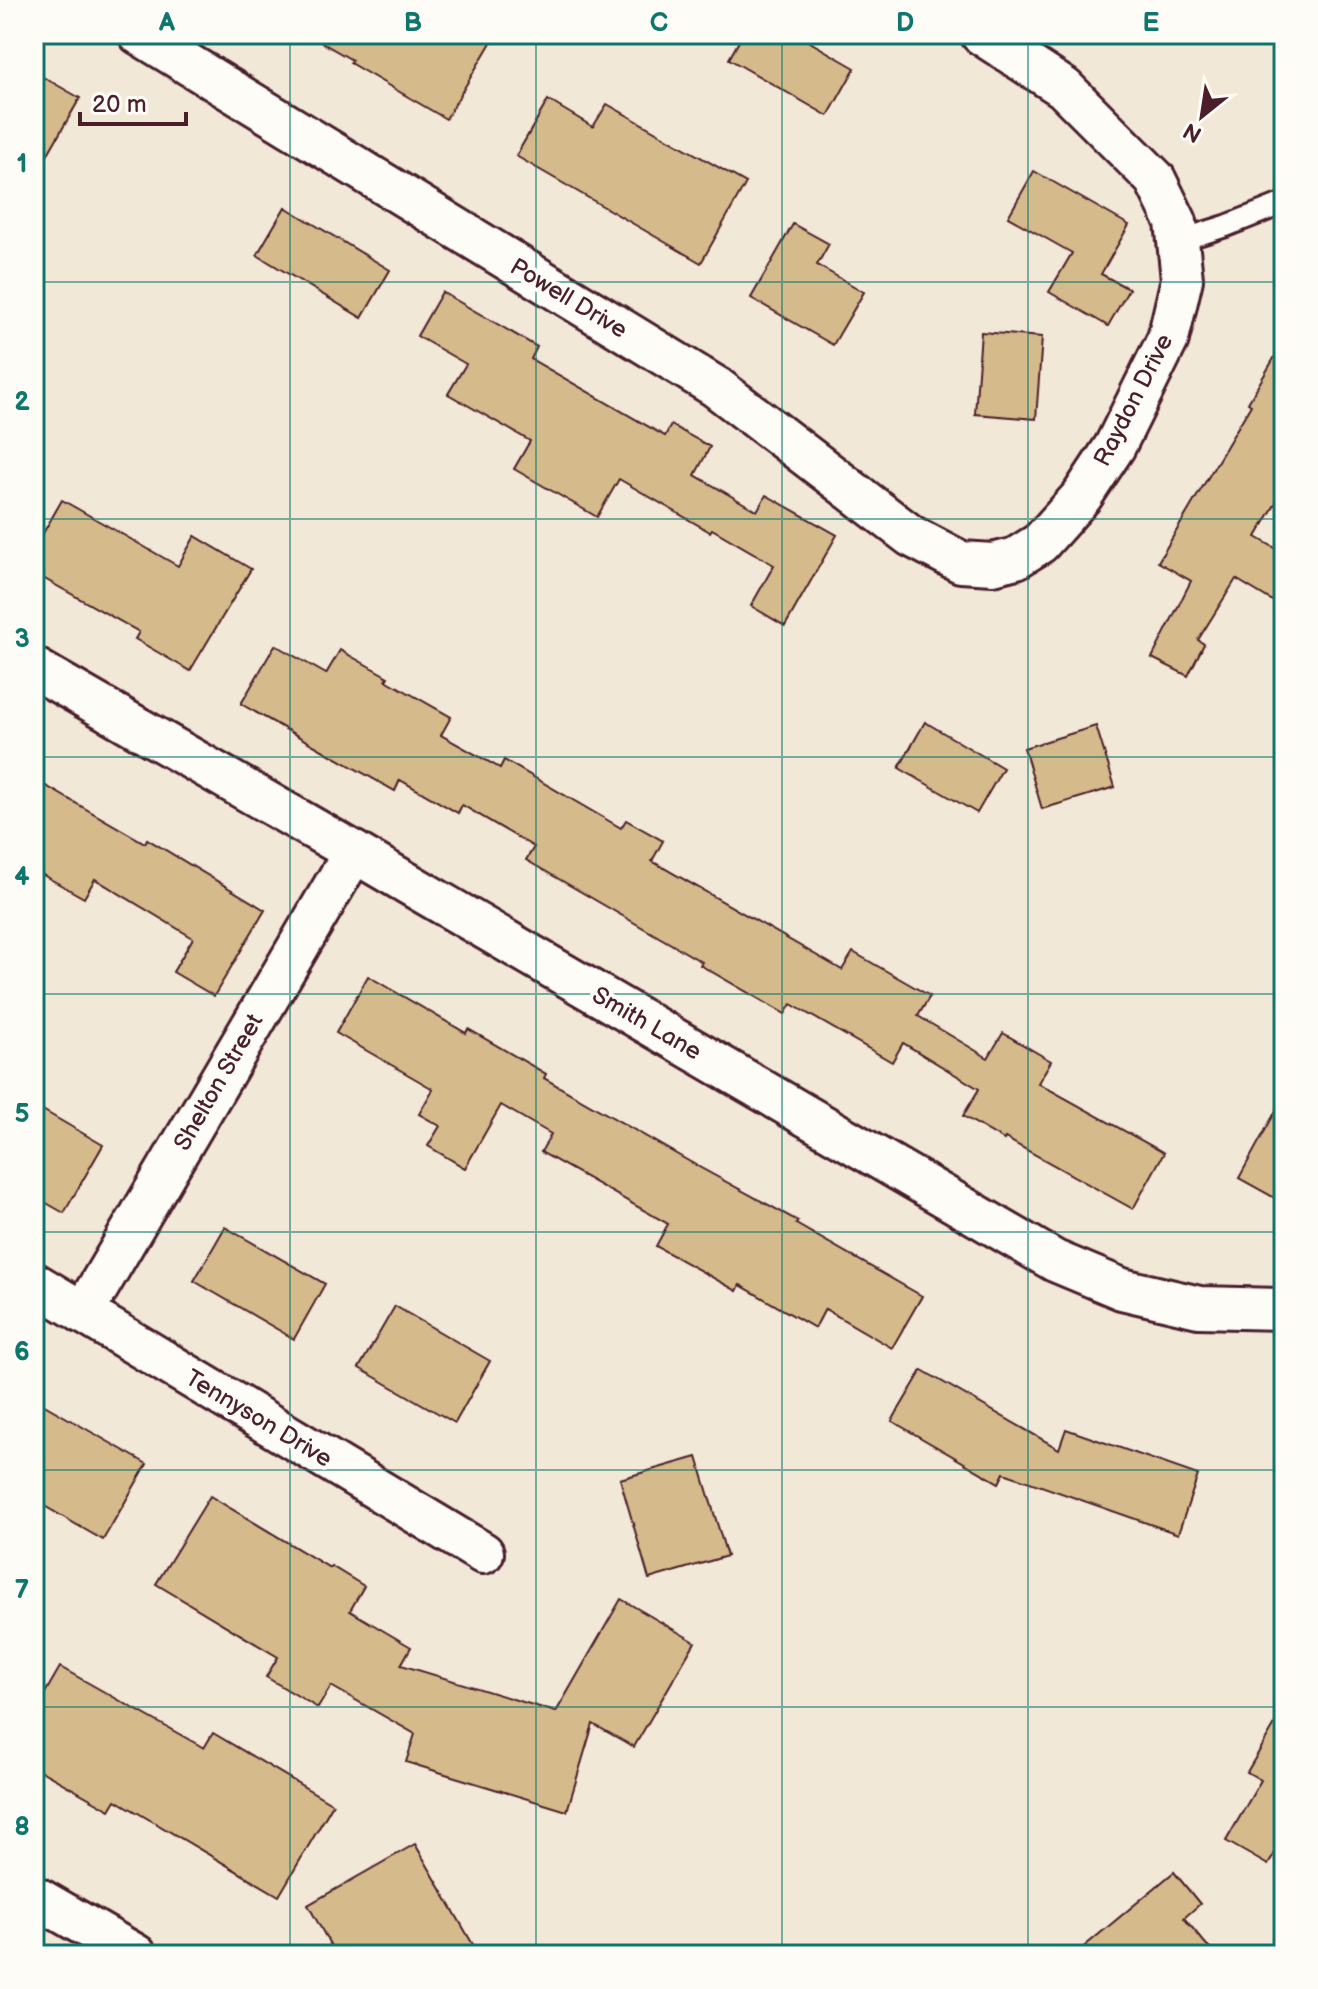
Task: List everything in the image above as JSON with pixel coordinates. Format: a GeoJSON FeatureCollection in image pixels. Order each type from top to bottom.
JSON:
{"type":"FeatureCollection","features":[{"type":"Feature","properties":{"kind":"street","name":"Powell Drive"},"geometry":{"type":"LineString","coordinates":[[139,34],[716,387],[911,536],[961,562],[993,564]]}},
{"type":"Feature","properties":{"kind":"street","name":"Raydon Drive"},"geometry":{"type":"LineString","coordinates":[[981,34],[1064,88],[1155,179],[1176,222],[1182,279],[1168,339],[1115,446],[1082,496],[1040,543],[1016,558],[993,564]]}},
{"type":"Feature","properties":{"kind":"street","name":"Smith Lane"},"geometry":{"type":"LineString","coordinates":[[34,668],[1055,1261],[1122,1289],[1199,1307],[1284,1309]]}},
{"type":"Feature","properties":{"kind":"street","name":"Shelton Street"},"geometry":{"type":"LineString","coordinates":[[83,1313],[354,852]]}},
{"type":"Feature","properties":{"kind":"street","name":"Tennyson Drive"},"geometry":{"type":"LineString","coordinates":[[34,1283],[483,1553]]}},
{"type":"Feature","properties":{"kind":"street"},"geometry":{"type":"LineString","coordinates":[[34,1896],[136,1955]]}},
{"type":"Feature","properties":{"kind":"lane"},"geometry":{"type":"LineString","coordinates":[[1178,241],[1284,203]]}},
{"type":"Feature","properties":{"kind":"building"},"geometry":{"type":"Polygon","coordinates":[[[307,34],[496,34],[446,119],[307,34]]]}},
{"type":"Feature","properties":{"kind":"building"},"geometry":{"type":"Polygon","coordinates":[[[743,34],[796,34],[855,68],[828,116],[729,59],[743,34]]]}},
{"type":"Feature","properties":{"kind":"building"},"geometry":{"type":"Polygon","coordinates":[[[34,72],[80,98],[34,178],[34,72]]]}},
{"type":"Feature","properties":{"kind":"building"},"geometry":{"type":"Polygon","coordinates":[[[548,100],[593,127],[607,104],[746,183],[701,263],[516,156],[548,100]]]}},
{"type":"Feature","properties":{"kind":"building"},"geometry":{"type":"Polygon","coordinates":[[[1034,171],[1129,225],[1101,274],[1129,289],[1108,326],[1049,292],[1072,253],[1008,217],[1034,171]]]}},
{"type":"Feature","properties":{"kind":"building"},"geometry":{"type":"Polygon","coordinates":[[[285,207],[390,270],[362,318],[257,255],[285,207]]]}},
{"type":"Feature","properties":{"kind":"building"},"geometry":{"type":"Polygon","coordinates":[[[793,224],[829,244],[817,265],[864,292],[833,345],[751,298],[793,224]]]}},
{"type":"Feature","properties":{"kind":"building"},"geometry":{"type":"Polygon","coordinates":[[[442,292],[537,347],[531,359],[665,436],[671,425],[710,447],[695,475],[757,511],[766,495],[837,535],[785,626],[751,606],[774,565],[712,529],[710,532],[619,479],[597,517],[514,469],[530,441],[448,394],[466,364],[417,336],[442,292]]]}},
{"type":"Feature","properties":{"kind":"building"},"geometry":{"type":"Polygon","coordinates":[[[981,332],[1042,337],[1036,419],[975,414],[981,332]]]}},
{"type":"Feature","properties":{"kind":"building"},"geometry":{"type":"Polygon","coordinates":[[[1284,341],[1284,489],[1256,537],[1284,553],[1284,608],[1236,579],[1198,640],[1204,644],[1188,676],[1152,658],[1191,581],[1158,562],[1251,405],[1248,403],[1284,341]]]}},
{"type":"Feature","properties":{"kind":"building"},"geometry":{"type":"Polygon","coordinates":[[[62,500],[178,566],[195,536],[251,569],[190,671],[135,639],[139,632],[34,573],[34,549],[62,500]]]}},
{"type":"Feature","properties":{"kind":"building"},"geometry":{"type":"Polygon","coordinates":[[[275,645],[326,674],[340,650],[388,677],[386,680],[451,717],[441,735],[500,768],[504,760],[621,828],[626,820],[663,841],[652,861],[842,970],[853,952],[930,996],[918,1016],[988,1058],[1003,1033],[1051,1061],[1038,1083],[1164,1153],[1133,1209],[963,1116],[979,1089],[903,1043],[892,1062],[791,1004],[785,1014],[526,860],[534,847],[462,805],[458,813],[400,780],[395,791],[241,704],[275,645]]]}},
{"type":"Feature","properties":{"kind":"building"},"geometry":{"type":"Polygon","coordinates":[[[925,722],[1003,768],[977,813],[899,768],[925,722]]]}},
{"type":"Feature","properties":{"kind":"building"},"geometry":{"type":"Polygon","coordinates":[[[1096,726],[1115,787],[1042,809],[1024,748],[1096,726]]]}},
{"type":"Feature","properties":{"kind":"building"},"geometry":{"type":"Polygon","coordinates":[[[34,779],[145,843],[147,839],[265,910],[214,996],[173,972],[193,938],[95,879],[84,898],[34,870],[34,779]]]}},
{"type":"Feature","properties":{"kind":"building"},"geometry":{"type":"Polygon","coordinates":[[[368,976],[466,1033],[468,1029],[546,1074],[544,1078],[798,1221],[796,1224],[922,1296],[892,1348],[825,1309],[815,1328],[740,1285],[737,1291],[656,1246],[668,1224],[541,1152],[551,1134],[501,1105],[465,1168],[428,1146],[440,1126],[419,1114],[433,1089],[336,1033],[368,976]]]}},
{"type":"Feature","properties":{"kind":"building"},"geometry":{"type":"Polygon","coordinates":[[[1284,1096],[1284,1203],[1239,1178],[1284,1096]]]}},
{"type":"Feature","properties":{"kind":"building"},"geometry":{"type":"Polygon","coordinates":[[[34,1105],[103,1145],[64,1213],[34,1196],[34,1105]]]}},
{"type":"Feature","properties":{"kind":"building"},"geometry":{"type":"Polygon","coordinates":[[[225,1227],[325,1284],[294,1339],[194,1281],[225,1227]]]}},
{"type":"Feature","properties":{"kind":"building"},"geometry":{"type":"Polygon","coordinates":[[[395,1306],[490,1361],[455,1423],[359,1368],[395,1306]]]}},
{"type":"Feature","properties":{"kind":"building"},"geometry":{"type":"Polygon","coordinates":[[[922,1370],[1059,1449],[1066,1429],[1198,1475],[1178,1534],[1004,1473],[999,1483],[892,1421],[922,1370]]]}},
{"type":"Feature","properties":{"kind":"building"},"geometry":{"type":"Polygon","coordinates":[[[34,1399],[147,1464],[103,1540],[34,1500],[34,1399]]]}},
{"type":"Feature","properties":{"kind":"building"},"geometry":{"type":"Polygon","coordinates":[[[697,1457],[727,1556],[649,1579],[620,1479],[697,1457]]]}},
{"type":"Feature","properties":{"kind":"building"},"geometry":{"type":"Polygon","coordinates":[[[210,1496],[364,1586],[350,1611],[411,1647],[401,1665],[556,1712],[621,1599],[695,1642],[634,1747],[593,1724],[567,1811],[406,1762],[415,1734],[331,1686],[318,1708],[266,1677],[278,1657],[156,1584],[210,1496]]]}},
{"type":"Feature","properties":{"kind":"building"},"geometry":{"type":"Polygon","coordinates":[[[60,1667],[204,1748],[213,1733],[333,1804],[279,1896],[116,1800],[110,1810],[34,1767],[34,1712],[60,1667]]]}},
{"type":"Feature","properties":{"kind":"building"},"geometry":{"type":"Polygon","coordinates":[[[1284,1709],[1284,1838],[1268,1865],[1226,1841],[1261,1780],[1247,1772],[1284,1709]]]}},
{"type":"Feature","properties":{"kind":"building"},"geometry":{"type":"Polygon","coordinates":[[[415,1844],[479,1955],[336,1955],[308,1905],[415,1844]]]}},
{"type":"Feature","properties":{"kind":"building"},"geometry":{"type":"Polygon","coordinates":[[[1174,1872],[1200,1904],[1184,1918],[1215,1955],[1074,1955],[1174,1872]]]}}]}
